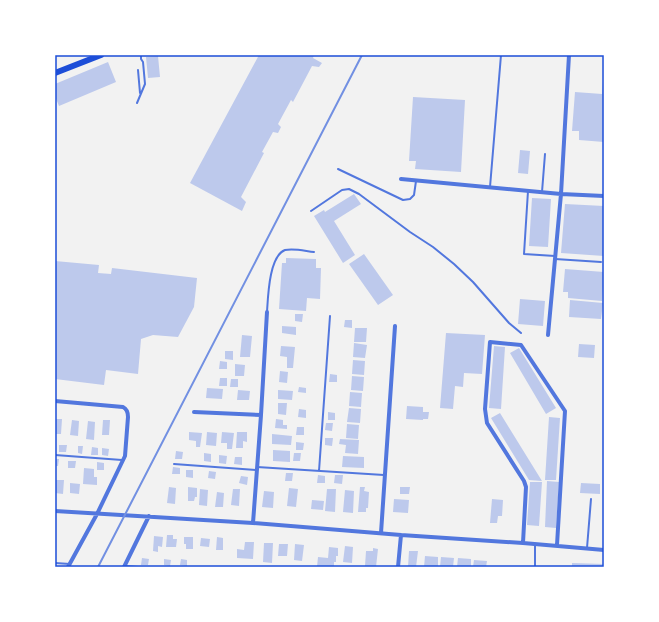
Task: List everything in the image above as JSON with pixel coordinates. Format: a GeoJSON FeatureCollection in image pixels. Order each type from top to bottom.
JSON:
{"type":"FeatureCollection","features":[{"type":"Feature","properties":{"kind":"main road"},"geometry":{"type":"LineString","coordinates":[[55,73],[102,55]]}},
{"type":"Feature","properties":{"kind":"street"},"geometry":{"type":"LineString","coordinates":[[548,335],[561,194],[569,55]]}},
{"type":"Feature","properties":{"kind":"street"},"geometry":{"type":"LineString","coordinates":[[401,179],[561,194],[604,196]]}},
{"type":"Feature","properties":{"kind":"street"},"geometry":{"type":"LineString","coordinates":[[253,523],[267,312]]}},
{"type":"Feature","properties":{"kind":"street"},"geometry":{"type":"LineString","coordinates":[[381,533],[396,326]]}},
{"type":"Feature","properties":{"kind":"street"},"geometry":{"type":"LineString","coordinates":[[523,543],[526,487],[524,481],[487,423],[485,409],[490,342],[521,345],[565,411],[557,546]]}},
{"type":"Feature","properties":{"kind":"street"},"geometry":{"type":"LineString","coordinates":[[55,401],[117,405],[126,408],[128,412],[126,451],[124,460],[69,566]]}},
{"type":"Feature","properties":{"kind":"street"},"geometry":{"type":"LineString","coordinates":[[194,412],[261,415]]}},
{"type":"Feature","properties":{"kind":"street"},"geometry":{"type":"LineString","coordinates":[[55,511],[253,523],[604,550]]}},
{"type":"Feature","properties":{"kind":"street"},"geometry":{"type":"LineString","coordinates":[[124,566],[149,516]]}},
{"type":"Feature","properties":{"kind":"street"},"geometry":{"type":"LineString","coordinates":[[398,567],[401,535]]}},
{"type":"Feature","properties":{"kind":"lane"},"geometry":{"type":"LineString","coordinates":[[137,103],[145,84],[141,55]]}},
{"type":"Feature","properties":{"kind":"lane"},"geometry":{"type":"LineString","coordinates":[[490,187],[501,55]]}},
{"type":"Feature","properties":{"kind":"lane"},"geometry":{"type":"LineString","coordinates":[[138,70],[140,94]]}},
{"type":"Feature","properties":{"kind":"lane"},"geometry":{"type":"LineString","coordinates":[[542,192],[545,154]]}},
{"type":"Feature","properties":{"kind":"lane"},"geometry":{"type":"LineString","coordinates":[[338,169],[403,200],[410,199],[414,195],[416,180]]}},
{"type":"Feature","properties":{"kind":"lane"},"geometry":{"type":"LineString","coordinates":[[311,211],[342,190],[349,189],[359,194],[433,247],[454,264],[521,333]]}},
{"type":"Feature","properties":{"kind":"lane"},"geometry":{"type":"LineString","coordinates":[[528,191],[524,254],[601,262]]}},
{"type":"Feature","properties":{"kind":"lane"},"geometry":{"type":"LineString","coordinates":[[267,312],[270,277],[280,254],[290,249],[314,252]]}},
{"type":"Feature","properties":{"kind":"lane"},"geometry":{"type":"LineString","coordinates":[[319,471],[330,316]]}},
{"type":"Feature","properties":{"kind":"lane"},"geometry":{"type":"LineString","coordinates":[[55,455],[124,460]]}},
{"type":"Feature","properties":{"kind":"lane"},"geometry":{"type":"LineString","coordinates":[[174,464],[385,475]]}},
{"type":"Feature","properties":{"kind":"lane"},"geometry":{"type":"LineString","coordinates":[[587,548],[591,498]]}},
{"type":"Feature","properties":{"kind":"lane"},"geometry":{"type":"LineString","coordinates":[[535,544],[535,567]]}},
{"type":"Feature","properties":{"kind":"lane"},"geometry":{"type":"LineString","coordinates":[[55,563],[69,566]]}},
{"type":"Feature","properties":{"kind":"lane"},"geometry":{"type":"LineString","coordinates":[[124,566],[138,567]]}},
{"type":"Feature","properties":{"kind":"building"},"geometry":{"type":"Polygon","coordinates":[[[259,55],[314,55],[313,58],[322,63],[319,67],[312,66],[293,102],[291,100],[278,124],[281,127],[278,133],[273,132],[262,152],[264,153],[241,197],[246,202],[242,211],[190,183],[259,55]]]}},
{"type":"Feature","properties":{"kind":"building"},"geometry":{"type":"Polygon","coordinates":[[[158,56],[160,77],[148,78],[146,57],[158,56]]]}},
{"type":"Feature","properties":{"kind":"building"},"geometry":{"type":"Polygon","coordinates":[[[108,62],[116,82],[59,106],[55,96],[55,84],[108,62]]]}},
{"type":"Feature","properties":{"kind":"building"},"geometry":{"type":"Polygon","coordinates":[[[603,82],[604,142],[579,140],[579,131],[572,131],[575,92],[602,94],[603,82]]]}},
{"type":"Feature","properties":{"kind":"building"},"geometry":{"type":"Polygon","coordinates":[[[413,97],[465,100],[461,172],[415,169],[416,161],[409,161],[413,97]]]}},
{"type":"Feature","properties":{"kind":"building"},"geometry":{"type":"Polygon","coordinates":[[[520,150],[530,151],[528,174],[518,173],[520,150]]]}},
{"type":"Feature","properties":{"kind":"building"},"geometry":{"type":"Polygon","coordinates":[[[354,194],[361,204],[334,221],[355,255],[343,263],[314,216],[324,210],[325,212],[354,194]]]}},
{"type":"Feature","properties":{"kind":"building"},"geometry":{"type":"Polygon","coordinates":[[[532,198],[551,199],[548,247],[529,246],[532,198]]]}},
{"type":"Feature","properties":{"kind":"building"},"geometry":{"type":"Polygon","coordinates":[[[565,204],[604,206],[604,256],[561,253],[565,204]]]}},
{"type":"Feature","properties":{"kind":"building"},"geometry":{"type":"Polygon","coordinates":[[[364,254],[393,295],[378,305],[349,264],[364,254]]]}},
{"type":"Feature","properties":{"kind":"building"},"geometry":{"type":"Polygon","coordinates":[[[286,258],[316,259],[316,268],[321,268],[320,299],[307,298],[306,311],[279,309],[282,263],[286,263],[286,258]]]}},
{"type":"Feature","properties":{"kind":"building"},"geometry":{"type":"Polygon","coordinates":[[[55,261],[99,265],[98,273],[111,274],[112,268],[197,278],[194,307],[178,337],[153,335],[141,339],[138,374],[106,370],[104,385],[55,379],[55,261]]]}},
{"type":"Feature","properties":{"kind":"building"},"geometry":{"type":"Polygon","coordinates":[[[565,269],[604,272],[602,301],[568,298],[568,292],[563,292],[565,269]]]}},
{"type":"Feature","properties":{"kind":"building"},"geometry":{"type":"Polygon","coordinates":[[[520,299],[545,301],[543,326],[518,324],[520,299]]]}},
{"type":"Feature","properties":{"kind":"building"},"geometry":{"type":"Polygon","coordinates":[[[570,300],[603,303],[601,319],[569,317],[570,300]]]}},
{"type":"Feature","properties":{"kind":"building"},"geometry":{"type":"Polygon","coordinates":[[[295,314],[303,314],[302,322],[295,321],[295,314]]]}},
{"type":"Feature","properties":{"kind":"building"},"geometry":{"type":"Polygon","coordinates":[[[345,320],[352,320],[352,328],[344,327],[345,320]]]}},
{"type":"Feature","properties":{"kind":"building"},"geometry":{"type":"Polygon","coordinates":[[[282,326],[296,327],[296,335],[282,333],[282,326]]]}},
{"type":"Feature","properties":{"kind":"building"},"geometry":{"type":"Polygon","coordinates":[[[355,328],[367,328],[366,342],[354,342],[355,328]]]}},
{"type":"Feature","properties":{"kind":"building"},"geometry":{"type":"Polygon","coordinates":[[[446,333],[485,335],[482,374],[464,373],[463,387],[455,386],[453,409],[440,408],[446,333]]]}},
{"type":"Feature","properties":{"kind":"building"},"geometry":{"type":"Polygon","coordinates":[[[242,335],[252,336],[250,357],[240,357],[242,335]]]}},
{"type":"Feature","properties":{"kind":"building"},"geometry":{"type":"Polygon","coordinates":[[[354,343],[367,345],[365,358],[353,357],[354,343]]]}},
{"type":"Feature","properties":{"kind":"building"},"geometry":{"type":"Polygon","coordinates":[[[579,344],[595,345],[594,358],[578,357],[579,344]]]}},
{"type":"Feature","properties":{"kind":"building"},"geometry":{"type":"Polygon","coordinates":[[[281,346],[295,347],[293,368],[287,368],[287,357],[280,356],[281,346]]]}},
{"type":"Feature","properties":{"kind":"building"},"geometry":{"type":"Polygon","coordinates":[[[494,346],[505,347],[501,409],[489,408],[494,346]]]}},
{"type":"Feature","properties":{"kind":"building"},"geometry":{"type":"Polygon","coordinates":[[[519,348],[556,408],[546,414],[510,353],[519,348]]]}},
{"type":"Feature","properties":{"kind":"building"},"geometry":{"type":"Polygon","coordinates":[[[225,351],[233,351],[233,360],[225,359],[225,351]]]}},
{"type":"Feature","properties":{"kind":"building"},"geometry":{"type":"Polygon","coordinates":[[[353,360],[365,361],[364,375],[352,374],[353,360]]]}},
{"type":"Feature","properties":{"kind":"building"},"geometry":{"type":"Polygon","coordinates":[[[220,361],[227,362],[227,369],[219,369],[220,361]]]}},
{"type":"Feature","properties":{"kind":"building"},"geometry":{"type":"Polygon","coordinates":[[[235,364],[245,365],[244,376],[235,376],[235,364]]]}},
{"type":"Feature","properties":{"kind":"building"},"geometry":{"type":"Polygon","coordinates":[[[280,371],[288,372],[287,383],[279,382],[280,371]]]}},
{"type":"Feature","properties":{"kind":"building"},"geometry":{"type":"Polygon","coordinates":[[[330,374],[337,375],[337,382],[329,382],[330,374]]]}},
{"type":"Feature","properties":{"kind":"building"},"geometry":{"type":"Polygon","coordinates":[[[352,376],[364,377],[363,391],[351,390],[352,376]]]}},
{"type":"Feature","properties":{"kind":"building"},"geometry":{"type":"Polygon","coordinates":[[[220,378],[227,378],[227,386],[219,386],[220,378]]]}},
{"type":"Feature","properties":{"kind":"building"},"geometry":{"type":"Polygon","coordinates":[[[231,379],[238,379],[238,387],[230,387],[231,379]]]}},
{"type":"Feature","properties":{"kind":"building"},"geometry":{"type":"Polygon","coordinates":[[[299,387],[306,388],[306,393],[298,392],[299,387]]]}},
{"type":"Feature","properties":{"kind":"building"},"geometry":{"type":"Polygon","coordinates":[[[207,388],[223,389],[222,399],[206,398],[207,388]]]}},
{"type":"Feature","properties":{"kind":"building"},"geometry":{"type":"Polygon","coordinates":[[[238,390],[250,391],[249,400],[237,400],[238,390]]]}},
{"type":"Feature","properties":{"kind":"building"},"geometry":{"type":"Polygon","coordinates":[[[278,390],[293,391],[292,400],[278,399],[278,390]]]}},
{"type":"Feature","properties":{"kind":"building"},"geometry":{"type":"Polygon","coordinates":[[[350,392],[362,393],[361,407],[349,406],[350,392]]]}},
{"type":"Feature","properties":{"kind":"building"},"geometry":{"type":"Polygon","coordinates":[[[278,403],[287,403],[286,415],[278,414],[278,403]]]}},
{"type":"Feature","properties":{"kind":"building"},"geometry":{"type":"Polygon","coordinates":[[[407,406],[423,407],[423,412],[429,412],[428,419],[406,419],[407,406]]]}},
{"type":"Feature","properties":{"kind":"building"},"geometry":{"type":"Polygon","coordinates":[[[349,408],[361,409],[360,423],[347,422],[349,408]]]}},
{"type":"Feature","properties":{"kind":"building"},"geometry":{"type":"Polygon","coordinates":[[[299,409],[306,410],[306,418],[298,417],[299,409]]]}},
{"type":"Feature","properties":{"kind":"building"},"geometry":{"type":"Polygon","coordinates":[[[328,412],[335,413],[335,420],[328,420],[328,412]]]}},
{"type":"Feature","properties":{"kind":"building"},"geometry":{"type":"Polygon","coordinates":[[[500,413],[542,481],[529,480],[491,418],[500,413]]]}},
{"type":"Feature","properties":{"kind":"building"},"geometry":{"type":"Polygon","coordinates":[[[549,417],[560,418],[556,480],[545,480],[549,417]]]}},
{"type":"Feature","properties":{"kind":"building"},"geometry":{"type":"Polygon","coordinates":[[[55,419],[62,419],[61,434],[55,434],[55,419]]]}},
{"type":"Feature","properties":{"kind":"building"},"geometry":{"type":"Polygon","coordinates":[[[276,419],[283,420],[283,425],[287,425],[287,429],[275,428],[276,419]]]}},
{"type":"Feature","properties":{"kind":"building"},"geometry":{"type":"Polygon","coordinates":[[[72,420],[79,421],[78,436],[70,435],[72,420]]]}},
{"type":"Feature","properties":{"kind":"building"},"geometry":{"type":"Polygon","coordinates":[[[103,420],[110,420],[109,435],[102,435],[103,420]]]}},
{"type":"Feature","properties":{"kind":"building"},"geometry":{"type":"Polygon","coordinates":[[[88,421],[95,422],[94,440],[86,439],[88,421]]]}},
{"type":"Feature","properties":{"kind":"building"},"geometry":{"type":"Polygon","coordinates":[[[326,423],[333,423],[332,431],[325,430],[326,423]]]}},
{"type":"Feature","properties":{"kind":"building"},"geometry":{"type":"Polygon","coordinates":[[[347,424],[359,425],[358,439],[346,438],[347,424]]]}},
{"type":"Feature","properties":{"kind":"building"},"geometry":{"type":"Polygon","coordinates":[[[297,427],[304,427],[304,435],[296,435],[297,427]]]}},
{"type":"Feature","properties":{"kind":"building"},"geometry":{"type":"Polygon","coordinates":[[[189,432],[202,433],[200,447],[196,447],[196,441],[189,440],[189,432]]]}},
{"type":"Feature","properties":{"kind":"building"},"geometry":{"type":"Polygon","coordinates":[[[207,432],[217,433],[216,446],[206,445],[207,432]]]}},
{"type":"Feature","properties":{"kind":"building"},"geometry":{"type":"Polygon","coordinates":[[[222,432],[234,433],[232,449],[227,449],[227,443],[221,443],[222,432]]]}},
{"type":"Feature","properties":{"kind":"building"},"geometry":{"type":"Polygon","coordinates":[[[237,432],[247,432],[247,442],[243,441],[243,448],[236,448],[237,432]]]}},
{"type":"Feature","properties":{"kind":"building"},"geometry":{"type":"Polygon","coordinates":[[[272,434],[292,436],[291,445],[272,444],[272,434]]]}},
{"type":"Feature","properties":{"kind":"building"},"geometry":{"type":"Polygon","coordinates":[[[325,438],[333,438],[332,446],[325,445],[325,438]]]}},
{"type":"Feature","properties":{"kind":"building"},"geometry":{"type":"Polygon","coordinates":[[[340,439],[359,440],[358,454],[345,453],[346,445],[339,444],[340,439]]]}},
{"type":"Feature","properties":{"kind":"building"},"geometry":{"type":"Polygon","coordinates":[[[296,442],[304,443],[303,450],[296,450],[296,442]]]}},
{"type":"Feature","properties":{"kind":"building"},"geometry":{"type":"Polygon","coordinates":[[[59,445],[67,445],[66,452],[59,452],[59,445]]]}},
{"type":"Feature","properties":{"kind":"building"},"geometry":{"type":"Polygon","coordinates":[[[78,446],[83,446],[82,454],[78,453],[78,446]]]}},
{"type":"Feature","properties":{"kind":"building"},"geometry":{"type":"Polygon","coordinates":[[[92,447],[98,448],[98,455],[91,455],[92,447]]]}},
{"type":"Feature","properties":{"kind":"building"},"geometry":{"type":"Polygon","coordinates":[[[102,448],[109,449],[108,456],[102,455],[102,448]]]}},
{"type":"Feature","properties":{"kind":"building"},"geometry":{"type":"Polygon","coordinates":[[[273,450],[290,451],[290,462],[273,461],[273,450]]]}},
{"type":"Feature","properties":{"kind":"building"},"geometry":{"type":"Polygon","coordinates":[[[176,451],[183,452],[182,459],[175,459],[176,451]]]}},
{"type":"Feature","properties":{"kind":"building"},"geometry":{"type":"Polygon","coordinates":[[[204,453],[211,454],[211,462],[204,461],[204,453]]]}},
{"type":"Feature","properties":{"kind":"building"},"geometry":{"type":"Polygon","coordinates":[[[294,453],[301,453],[300,461],[293,461],[294,453]]]}},
{"type":"Feature","properties":{"kind":"building"},"geometry":{"type":"Polygon","coordinates":[[[219,455],[227,456],[226,464],[219,463],[219,455]]]}},
{"type":"Feature","properties":{"kind":"building"},"geometry":{"type":"Polygon","coordinates":[[[343,456],[364,457],[364,468],[342,467],[343,456]]]}},
{"type":"Feature","properties":{"kind":"building"},"geometry":{"type":"Polygon","coordinates":[[[235,457],[242,457],[242,465],[234,464],[235,457]]]}},
{"type":"Feature","properties":{"kind":"building"},"geometry":{"type":"Polygon","coordinates":[[[55,459],[59,459],[58,466],[55,466],[55,459]]]}},
{"type":"Feature","properties":{"kind":"building"},"geometry":{"type":"Polygon","coordinates":[[[68,461],[76,461],[75,468],[68,468],[68,461]]]}},
{"type":"Feature","properties":{"kind":"building"},"geometry":{"type":"Polygon","coordinates":[[[97,462],[104,463],[104,470],[97,470],[97,462]]]}},
{"type":"Feature","properties":{"kind":"building"},"geometry":{"type":"Polygon","coordinates":[[[173,467],[180,468],[180,474],[172,474],[173,467]]]}},
{"type":"Feature","properties":{"kind":"building"},"geometry":{"type":"Polygon","coordinates":[[[84,468],[94,469],[94,477],[97,477],[97,485],[83,484],[84,468]]]}},
{"type":"Feature","properties":{"kind":"building"},"geometry":{"type":"Polygon","coordinates":[[[186,470],[193,470],[193,478],[186,477],[186,470]]]}},
{"type":"Feature","properties":{"kind":"building"},"geometry":{"type":"Polygon","coordinates":[[[209,471],[216,472],[215,479],[208,478],[209,471]]]}},
{"type":"Feature","properties":{"kind":"building"},"geometry":{"type":"Polygon","coordinates":[[[286,473],[293,473],[292,481],[285,481],[286,473]]]}},
{"type":"Feature","properties":{"kind":"building"},"geometry":{"type":"Polygon","coordinates":[[[318,475],[325,476],[325,483],[317,483],[318,475]]]}},
{"type":"Feature","properties":{"kind":"building"},"geometry":{"type":"Polygon","coordinates":[[[335,475],[343,475],[342,484],[334,483],[335,475]]]}},
{"type":"Feature","properties":{"kind":"building"},"geometry":{"type":"Polygon","coordinates":[[[241,476],[248,477],[247,485],[239,483],[241,476]]]}},
{"type":"Feature","properties":{"kind":"building"},"geometry":{"type":"Polygon","coordinates":[[[56,480],[64,480],[63,494],[55,493],[56,480]]]}},
{"type":"Feature","properties":{"kind":"building"},"geometry":{"type":"Polygon","coordinates":[[[547,481],[559,482],[556,528],[545,527],[547,481]]]}},
{"type":"Feature","properties":{"kind":"building"},"geometry":{"type":"Polygon","coordinates":[[[530,482],[542,482],[539,526],[527,525],[530,482]]]}},
{"type":"Feature","properties":{"kind":"building"},"geometry":{"type":"Polygon","coordinates":[[[70,483],[80,484],[79,494],[70,493],[70,483]]]}},
{"type":"Feature","properties":{"kind":"building"},"geometry":{"type":"Polygon","coordinates":[[[581,483],[600,484],[600,494],[580,493],[581,483]]]}},
{"type":"Feature","properties":{"kind":"building"},"geometry":{"type":"Polygon","coordinates":[[[169,487],[176,488],[175,504],[167,503],[169,487]]]}},
{"type":"Feature","properties":{"kind":"building"},"geometry":{"type":"Polygon","coordinates":[[[188,487],[197,488],[197,497],[195,497],[194,501],[188,501],[188,487]]]}},
{"type":"Feature","properties":{"kind":"building"},"geometry":{"type":"Polygon","coordinates":[[[360,487],[365,487],[364,491],[369,492],[368,508],[366,508],[366,512],[358,512],[360,487]]]}},
{"type":"Feature","properties":{"kind":"building"},"geometry":{"type":"Polygon","coordinates":[[[400,487],[410,487],[409,494],[400,494],[400,487]]]}},
{"type":"Feature","properties":{"kind":"building"},"geometry":{"type":"Polygon","coordinates":[[[289,488],[298,489],[296,507],[287,506],[289,488]]]}},
{"type":"Feature","properties":{"kind":"building"},"geometry":{"type":"Polygon","coordinates":[[[200,489],[208,490],[207,506],[199,505],[200,489]]]}},
{"type":"Feature","properties":{"kind":"building"},"geometry":{"type":"Polygon","coordinates":[[[233,489],[240,489],[239,506],[231,505],[233,489]]]}},
{"type":"Feature","properties":{"kind":"building"},"geometry":{"type":"Polygon","coordinates":[[[327,489],[336,489],[335,512],[325,511],[327,489]]]}},
{"type":"Feature","properties":{"kind":"building"},"geometry":{"type":"Polygon","coordinates":[[[345,490],[354,491],[353,513],[343,512],[345,490]]]}},
{"type":"Feature","properties":{"kind":"building"},"geometry":{"type":"Polygon","coordinates":[[[264,491],[274,492],[273,508],[262,507],[264,491]]]}},
{"type":"Feature","properties":{"kind":"building"},"geometry":{"type":"Polygon","coordinates":[[[217,492],[224,493],[223,507],[215,507],[217,492]]]}},
{"type":"Feature","properties":{"kind":"building"},"geometry":{"type":"Polygon","coordinates":[[[394,499],[409,500],[408,513],[393,512],[394,499]]]}},
{"type":"Feature","properties":{"kind":"building"},"geometry":{"type":"Polygon","coordinates":[[[492,499],[503,500],[502,516],[498,516],[497,523],[490,523],[492,499]]]}},
{"type":"Feature","properties":{"kind":"building"},"geometry":{"type":"Polygon","coordinates":[[[312,500],[324,501],[323,510],[311,509],[312,500]]]}},
{"type":"Feature","properties":{"kind":"building"},"geometry":{"type":"Polygon","coordinates":[[[167,535],[173,535],[173,539],[177,539],[176,547],[166,547],[167,535]]]}},
{"type":"Feature","properties":{"kind":"building"},"geometry":{"type":"Polygon","coordinates":[[[154,536],[163,537],[162,547],[158,546],[158,552],[153,551],[154,536]]]}},
{"type":"Feature","properties":{"kind":"building"},"geometry":{"type":"Polygon","coordinates":[[[184,537],[193,537],[193,549],[186,549],[184,537]]]}},
{"type":"Feature","properties":{"kind":"building"},"geometry":{"type":"Polygon","coordinates":[[[217,537],[223,538],[223,550],[216,550],[217,537]]]}},
{"type":"Feature","properties":{"kind":"building"},"geometry":{"type":"Polygon","coordinates":[[[201,538],[210,539],[209,547],[200,546],[201,538]]]}},
{"type":"Feature","properties":{"kind":"building"},"geometry":{"type":"Polygon","coordinates":[[[245,542],[254,542],[253,559],[237,558],[237,549],[244,550],[245,542]]]}},
{"type":"Feature","properties":{"kind":"building"},"geometry":{"type":"Polygon","coordinates":[[[264,543],[273,543],[272,563],[263,562],[264,543]]]}},
{"type":"Feature","properties":{"kind":"building"},"geometry":{"type":"Polygon","coordinates":[[[279,544],[288,544],[287,556],[278,556],[279,544]]]}},
{"type":"Feature","properties":{"kind":"building"},"geometry":{"type":"Polygon","coordinates":[[[295,544],[304,545],[302,561],[294,560],[295,544]]]}},
{"type":"Feature","properties":{"kind":"building"},"geometry":{"type":"Polygon","coordinates":[[[345,546],[353,547],[352,563],[343,562],[345,546]]]}},
{"type":"Feature","properties":{"kind":"building"},"geometry":{"type":"Polygon","coordinates":[[[329,547],[338,548],[338,556],[336,556],[334,567],[317,567],[318,557],[328,558],[329,547]]]}},
{"type":"Feature","properties":{"kind":"building"},"geometry":{"type":"Polygon","coordinates":[[[373,548],[378,549],[376,567],[365,566],[366,551],[373,551],[373,548]]]}},
{"type":"Feature","properties":{"kind":"building"},"geometry":{"type":"Polygon","coordinates":[[[409,551],[418,551],[416,567],[408,567],[409,551]]]}},
{"type":"Feature","properties":{"kind":"building"},"geometry":{"type":"Polygon","coordinates":[[[425,556],[438,557],[438,567],[424,567],[425,556]]]}},
{"type":"Feature","properties":{"kind":"building"},"geometry":{"type":"Polygon","coordinates":[[[441,557],[454,558],[453,567],[440,567],[441,557]]]}},
{"type":"Feature","properties":{"kind":"building"},"geometry":{"type":"Polygon","coordinates":[[[142,558],[149,559],[148,565],[141,565],[142,558]]]}},
{"type":"Feature","properties":{"kind":"building"},"geometry":{"type":"Polygon","coordinates":[[[458,558],[471,559],[471,567],[457,567],[458,558]]]}},
{"type":"Feature","properties":{"kind":"building"},"geometry":{"type":"Polygon","coordinates":[[[164,559],[171,560],[170,566],[164,565],[164,559]]]}},
{"type":"Feature","properties":{"kind":"building"},"geometry":{"type":"Polygon","coordinates":[[[181,559],[187,560],[187,566],[180,565],[181,559]]]}},
{"type":"Feature","properties":{"kind":"building"},"geometry":{"type":"Polygon","coordinates":[[[474,560],[487,561],[486,567],[473,567],[474,560]]]}},
{"type":"Feature","properties":{"kind":"building"},"geometry":{"type":"Polygon","coordinates":[[[572,563],[604,564],[604,567],[572,567],[572,563]]]}},
{"type":"Feature","properties":{"kind":"railway"},"geometry":{"type":"LineString","coordinates":[[98,567],[362,55]]}}]}
